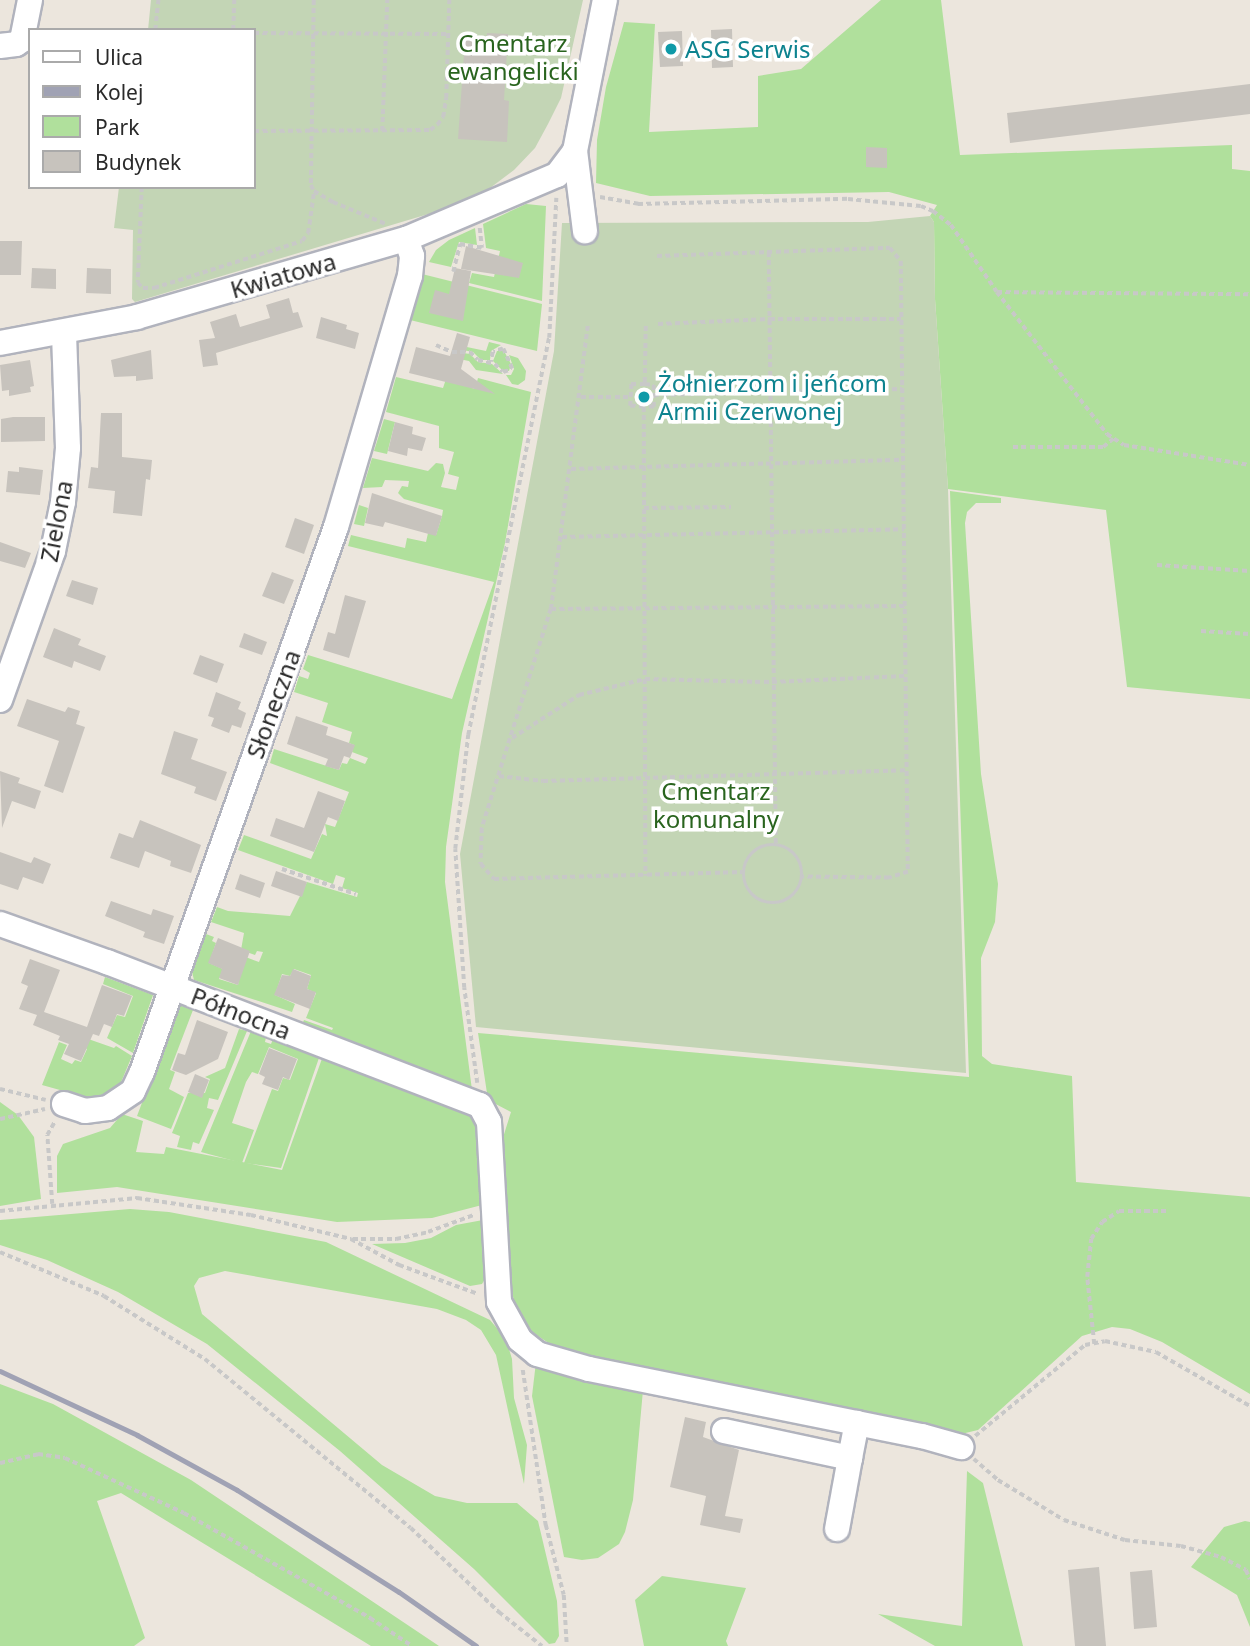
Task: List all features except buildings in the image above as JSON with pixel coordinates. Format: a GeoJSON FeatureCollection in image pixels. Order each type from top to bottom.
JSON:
{"type":"FeatureCollection","features":[{"type":"Feature","properties":{"kind":"street"},"geometry":{"type":"LineString","coordinates":[[0,46],[16,44],[23,40],[30,0]]}},
{"type":"Feature","properties":{"kind":"street"},"geometry":{"type":"LineString","coordinates":[[585,231],[575,151],[604,0]]}},
{"type":"Feature","properties":{"kind":"street"},"geometry":{"type":"LineString","coordinates":[[557,175],[575,151]]}},
{"type":"Feature","properties":{"kind":"street","name":"Kwiatowa"},"geometry":{"type":"LineString","coordinates":[[0,343],[64,333],[137,317],[406,239],[557,175]]}},
{"type":"Feature","properties":{"kind":"street","name":"Słoneczna"},"geometry":{"type":"LineString","coordinates":[[65,1104],[96,1111],[108,1108],[133,1091],[336,527],[410,276],[412,256],[406,239]]}},
{"type":"Feature","properties":{"kind":"street","name":"Zielona"},"geometry":{"type":"LineString","coordinates":[[0,700],[5,669],[53,551],[63,502],[68,448],[64,333]]}},
{"type":"Feature","properties":{"kind":"street","name":"Północna"},"geometry":{"type":"LineString","coordinates":[[0,924],[172,986],[480,1105]]}},
{"type":"Feature","properties":{"kind":"street"},"geometry":{"type":"LineString","coordinates":[[480,1105],[489,1122],[499,1302],[508,1322],[527,1347],[537,1354],[589,1369],[857,1423],[961,1447]]}},
{"type":"Feature","properties":{"kind":"street"},"geometry":{"type":"LineString","coordinates":[[837,1529],[857,1423]]}},
{"type":"Feature","properties":{"kind":"street"},"geometry":{"type":"LineString","coordinates":[[724,1431],[850,1458]]}},
{"type":"Feature","properties":{"kind":"path"},"geometry":{"type":"LineString","coordinates":[[155,28],[158,0]]}},
{"type":"Feature","properties":{"kind":"path"},"geometry":{"type":"LineString","coordinates":[[233,28],[234,0]]}},
{"type":"Feature","properties":{"kind":"path"},"geometry":{"type":"LineString","coordinates":[[142,189],[138,283],[143,288],[154,288],[302,241],[309,233],[314,191],[310,131],[314,0]]}},
{"type":"Feature","properties":{"kind":"path"},"geometry":{"type":"LineString","coordinates":[[382,131],[387,0]]}},
{"type":"Feature","properties":{"kind":"path"},"geometry":{"type":"LineString","coordinates":[[256,131],[430,130],[443,117],[449,0]]}},
{"type":"Feature","properties":{"kind":"path"},"geometry":{"type":"LineString","coordinates":[[256,33],[448,34]]}},
{"type":"Feature","properties":{"kind":"path"},"geometry":{"type":"LineString","coordinates":[[480,1105],[464,988],[455,849],[468,735],[549,338],[557,175]]}},
{"type":"Feature","properties":{"kind":"path"},"geometry":{"type":"LineString","coordinates":[[314,191],[390,225],[406,239]]}},
{"type":"Feature","properties":{"kind":"path"},"geometry":{"type":"LineString","coordinates":[[580,193],[638,204],[848,200],[920,206],[933,211],[951,225],[997,292],[1107,435],[1124,445],[1250,465]]}},
{"type":"Feature","properties":{"kind":"path"},"geometry":{"type":"LineString","coordinates":[[453,272],[460,243],[482,247]]}},
{"type":"Feature","properties":{"kind":"path"},"geometry":{"type":"LineString","coordinates":[[657,256],[890,248],[901,261],[908,872],[889,878],[802,877]]}},
{"type":"Feature","properties":{"kind":"path"},"geometry":{"type":"LineString","coordinates":[[769,252],[773,533],[771,608],[776,845]]}},
{"type":"Feature","properties":{"kind":"path"},"geometry":{"type":"LineString","coordinates":[[997,292],[1250,294]]}},
{"type":"Feature","properties":{"kind":"path"},"geometry":{"type":"LineString","coordinates":[[658,324],[770,319],[901,319]]}},
{"type":"Feature","properties":{"kind":"path"},"geometry":{"type":"LineString","coordinates":[[588,326],[582,397],[551,610],[482,828],[481,864],[494,879],[744,872]]}},
{"type":"Feature","properties":{"kind":"path"},"geometry":{"type":"LineString","coordinates":[[645,384],[646,326]]}},
{"type":"Feature","properties":{"kind":"path"},"geometry":{"type":"LineString","coordinates":[[436,345],[452,352],[470,352],[478,360],[491,362],[503,372],[512,369],[503,349],[493,352],[491,362]]}},
{"type":"Feature","properties":{"kind":"path"},"geometry":{"type":"LineString","coordinates":[[631,384],[645,384],[654,385],[654,407],[630,406],[631,384]]}},
{"type":"Feature","properties":{"kind":"path"},"geometry":{"type":"LineString","coordinates":[[654,395],[902,389]]}},
{"type":"Feature","properties":{"kind":"path"},"geometry":{"type":"LineString","coordinates":[[582,397],[630,397]]}},
{"type":"Feature","properties":{"kind":"path"},"geometry":{"type":"LineString","coordinates":[[644,407],[646,876]]}},
{"type":"Feature","properties":{"kind":"path"},"geometry":{"type":"LineString","coordinates":[[1013,447],[1103,447],[1114,439]]}},
{"type":"Feature","properties":{"kind":"path"},"geometry":{"type":"LineString","coordinates":[[571,469],[903,460]]}},
{"type":"Feature","properties":{"kind":"path"},"geometry":{"type":"LineString","coordinates":[[644,509],[731,507]]}},
{"type":"Feature","properties":{"kind":"path"},"geometry":{"type":"LineString","coordinates":[[562,537],[904,529]]}},
{"type":"Feature","properties":{"kind":"path"},"geometry":{"type":"LineString","coordinates":[[1157,565],[1250,571]]}},
{"type":"Feature","properties":{"kind":"path"},"geometry":{"type":"LineString","coordinates":[[551,610],[905,606]]}},
{"type":"Feature","properties":{"kind":"path"},"geometry":{"type":"LineString","coordinates":[[1201,631],[1250,634]]}},
{"type":"Feature","properties":{"kind":"path"},"geometry":{"type":"LineString","coordinates":[[510,739],[579,695],[645,679],[772,682],[905,676]]}},
{"type":"Feature","properties":{"kind":"path"},"geometry":{"type":"LineString","coordinates":[[499,776],[543,781],[646,775],[906,770]]}},
{"type":"Feature","properties":{"kind":"path"},"geometry":{"type":"LineString","coordinates":[[776,845],[791,850],[799,860],[802,877],[799,888],[789,898],[774,903],[761,900],[749,890],[744,872],[754,851],[776,845]]}},
{"type":"Feature","properties":{"kind":"path"},"geometry":{"type":"LineString","coordinates":[[282,869],[356,894]]}},
{"type":"Feature","properties":{"kind":"path"},"geometry":{"type":"LineString","coordinates":[[0,1089],[65,1104]]}},
{"type":"Feature","properties":{"kind":"path"},"geometry":{"type":"LineString","coordinates":[[0,1119],[65,1104]]}},
{"type":"Feature","properties":{"kind":"path"},"geometry":{"type":"LineString","coordinates":[[52,1204],[47,1135],[65,1104]]}},
{"type":"Feature","properties":{"kind":"path"},"geometry":{"type":"LineString","coordinates":[[0,1211],[137,1198],[251,1215],[351,1239],[396,1239],[428,1232],[464,1217],[494,1211]]}},
{"type":"Feature","properties":{"kind":"path"},"geometry":{"type":"LineString","coordinates":[[1094,1344],[1087,1277],[1091,1240],[1101,1222],[1119,1211],[1169,1211]]}},
{"type":"Feature","properties":{"kind":"path"},"geometry":{"type":"LineString","coordinates":[[351,1239],[399,1265],[499,1302]]}},
{"type":"Feature","properties":{"kind":"path"},"geometry":{"type":"LineString","coordinates":[[0,1252],[104,1296],[205,1359],[411,1528],[499,1612],[542,1646]]}},
{"type":"Feature","properties":{"kind":"path"},"geometry":{"type":"LineString","coordinates":[[1250,1406],[1156,1352],[1126,1343],[1086,1345],[961,1447],[998,1480],[1065,1520],[1125,1540],[1181,1546],[1221,1557],[1246,1570],[1250,1579]]}},
{"type":"Feature","properties":{"kind":"path"},"geometry":{"type":"LineString","coordinates":[[527,1347],[522,1366],[540,1490],[564,1595],[567,1646]]}},
{"type":"Feature","properties":{"kind":"path"},"geometry":{"type":"LineString","coordinates":[[0,1464],[38,1454],[65,1458],[184,1513],[370,1618],[412,1646]]}},
{"type":"Feature","properties":{"kind":"green space","name":"Cmentarz ewangelicki"},"geometry":{"type":"Polygon","coordinates":[[[151,0],[583,0],[561,98],[548,124],[535,148],[514,170],[486,191],[445,209],[135,302],[132,299],[133,230],[114,228],[119,189],[256,189],[256,28],[148,28],[151,0]]]}},
{"type":"Feature","properties":{"kind":"green space"},"geometry":{"type":"Polygon","coordinates":[[[881,0],[941,0],[960,155],[1232,145],[1232,169],[1250,171],[1250,699],[1127,687],[1106,510],[948,489],[935,299],[934,222],[930,216],[937,205],[889,192],[650,196],[596,183],[597,140],[606,87],[624,22],[655,24],[649,132],[758,127],[758,76],[801,69],[881,0]]]}},
{"type":"Feature","properties":{"kind":"green space"},"geometry":{"type":"Polygon","coordinates":[[[526,204],[546,206],[542,301],[469,283],[472,273],[494,277],[500,251],[486,248],[483,224],[526,204]]]}},
{"type":"Feature","properties":{"kind":"green space","name":"Cmentarz komunalny"},"geometry":{"type":"Polygon","coordinates":[[[930,216],[934,222],[935,299],[948,489],[966,1073],[476,1027],[460,854],[554,351],[562,223],[868,222],[930,216]]]}},
{"type":"Feature","properties":{"kind":"green space"},"geometry":{"type":"Polygon","coordinates":[[[475,228],[477,245],[459,242],[451,267],[429,262],[436,250],[449,240],[475,228]]]}},
{"type":"Feature","properties":{"kind":"green space"},"geometry":{"type":"Polygon","coordinates":[[[422,274],[542,304],[537,351],[410,320],[422,274]]]}},
{"type":"Feature","properties":{"kind":"green space"},"geometry":{"type":"Polygon","coordinates":[[[489,342],[501,345],[491,351],[490,360],[481,360],[473,352],[463,350],[462,346],[486,351],[489,342]]]}},
{"type":"Feature","properties":{"kind":"green space"},"geometry":{"type":"Polygon","coordinates":[[[497,351],[504,351],[511,364],[509,371],[502,370],[493,361],[497,351]]]}},
{"type":"Feature","properties":{"kind":"green space"},"geometry":{"type":"Polygon","coordinates":[[[463,353],[470,354],[478,362],[492,364],[503,374],[476,370],[469,361],[459,359],[463,353]]]}},
{"type":"Feature","properties":{"kind":"green space"},"geometry":{"type":"Polygon","coordinates":[[[509,355],[518,358],[526,371],[525,380],[518,385],[512,384],[506,375],[511,375],[514,369],[509,355]]]}},
{"type":"Feature","properties":{"kind":"green space"},"geometry":{"type":"Polygon","coordinates":[[[396,377],[443,388],[446,379],[475,389],[478,378],[531,392],[505,543],[462,733],[446,847],[445,882],[472,1090],[301,1027],[304,1020],[332,1030],[333,1028],[306,1018],[316,993],[307,989],[311,975],[294,969],[290,976],[282,974],[275,995],[295,1004],[292,1012],[194,980],[192,972],[206,934],[214,937],[212,941],[216,943],[209,963],[223,969],[219,979],[238,985],[243,956],[259,962],[263,952],[257,951],[255,955],[241,950],[244,933],[211,922],[217,907],[228,911],[290,916],[307,882],[357,897],[358,893],[342,888],[345,878],[336,875],[333,884],[238,850],[244,835],[311,859],[322,834],[327,836],[325,824],[335,827],[349,792],[270,763],[274,749],[339,770],[342,763],[347,764],[350,758],[365,764],[368,758],[352,752],[354,745],[349,743],[352,732],[322,722],[328,703],[294,692],[299,676],[308,679],[310,673],[303,669],[308,655],[452,699],[494,582],[348,546],[351,535],[405,548],[407,538],[426,542],[428,533],[436,535],[442,516],[443,510],[404,499],[398,493],[402,486],[408,487],[409,481],[385,480],[382,487],[363,488],[372,458],[428,471],[436,463],[443,464],[445,473],[441,487],[456,490],[459,477],[448,474],[454,452],[439,448],[439,426],[386,412],[396,377]]]}},
{"type":"Feature","properties":{"kind":"green space"},"geometry":{"type":"Polygon","coordinates":[[[384,419],[395,422],[387,454],[374,451],[384,419]]]}},
{"type":"Feature","properties":{"kind":"green space"},"geometry":{"type":"Polygon","coordinates":[[[950,491],[1001,498],[1001,503],[976,503],[967,512],[965,523],[981,774],[998,884],[995,922],[981,958],[982,1056],[992,1064],[1072,1076],[1076,1182],[1250,1197],[1250,1394],[1162,1342],[1130,1329],[1112,1327],[1082,1336],[978,1430],[957,1435],[559,1350],[532,1332],[514,1301],[508,1273],[500,1147],[511,1112],[488,1100],[478,1033],[969,1077],[950,491]]]}},
{"type":"Feature","properties":{"kind":"green space"},"geometry":{"type":"Polygon","coordinates":[[[359,505],[368,508],[364,526],[354,524],[359,505]]]}},
{"type":"Feature","properties":{"kind":"green space"},"geometry":{"type":"Polygon","coordinates":[[[105,977],[153,995],[133,1053],[107,1038],[117,1015],[125,1017],[133,996],[103,984],[105,977]]]}},
{"type":"Feature","properties":{"kind":"green space"},"geometry":{"type":"Polygon","coordinates":[[[179,1005],[193,1010],[170,1070],[175,1072],[169,1089],[184,1097],[171,1129],[137,1116],[179,1005]]]}},
{"type":"Feature","properties":{"kind":"green space"},"geometry":{"type":"Polygon","coordinates":[[[239,1029],[247,1031],[218,1100],[209,1098],[207,1108],[214,1110],[199,1144],[193,1142],[191,1150],[177,1147],[180,1136],[172,1133],[188,1093],[205,1093],[210,1079],[205,1077],[225,1068],[239,1029]]]}},
{"type":"Feature","properties":{"kind":"green space"},"geometry":{"type":"Polygon","coordinates":[[[251,1031],[266,1037],[265,1042],[271,1044],[273,1039],[320,1055],[281,1168],[244,1163],[272,1089],[278,1091],[283,1078],[290,1080],[298,1059],[269,1047],[258,1074],[252,1072],[246,1082],[232,1123],[254,1130],[242,1163],[201,1152],[251,1031]]]}},
{"type":"Feature","properties":{"kind":"green space"},"geometry":{"type":"Polygon","coordinates":[[[74,1034],[114,1048],[116,1046],[132,1056],[119,1087],[111,1095],[85,1097],[42,1085],[59,1042],[67,1045],[61,1059],[72,1064],[75,1060],[81,1062],[87,1049],[72,1041],[74,1034]]]}},
{"type":"Feature","properties":{"kind":"green space"},"geometry":{"type":"Polygon","coordinates":[[[324,1053],[468,1111],[479,1132],[482,1205],[432,1218],[337,1222],[117,1187],[57,1193],[57,1156],[63,1144],[110,1128],[122,1114],[143,1121],[136,1152],[164,1154],[166,1147],[282,1170],[324,1053]]]}},
{"type":"Feature","properties":{"kind":"green space"},"geometry":{"type":"Polygon","coordinates":[[[0,1102],[18,1115],[34,1137],[41,1199],[0,1206],[0,1102]]]}},
{"type":"Feature","properties":{"kind":"green space"},"geometry":{"type":"Polygon","coordinates":[[[130,1209],[169,1212],[326,1242],[490,1320],[506,1339],[512,1359],[514,1398],[527,1445],[524,1484],[496,1355],[481,1330],[466,1320],[437,1309],[225,1271],[199,1278],[194,1286],[202,1314],[382,1465],[435,1496],[467,1503],[517,1503],[538,1521],[557,1601],[559,1636],[555,1643],[549,1644],[474,1569],[340,1451],[207,1344],[118,1292],[47,1260],[0,1245],[0,1220],[130,1209]]]}},
{"type":"Feature","properties":{"kind":"green space"},"geometry":{"type":"Polygon","coordinates":[[[483,1220],[486,1277],[482,1284],[470,1286],[372,1244],[405,1243],[431,1238],[456,1225],[483,1220]]]}},
{"type":"Feature","properties":{"kind":"green space"},"geometry":{"type":"Polygon","coordinates":[[[536,1362],[643,1390],[633,1500],[625,1532],[619,1544],[598,1558],[582,1560],[564,1557],[532,1396],[536,1362]]]}},
{"type":"Feature","properties":{"kind":"green space"},"geometry":{"type":"Polygon","coordinates":[[[0,1384],[53,1404],[191,1480],[439,1646],[371,1646],[121,1493],[97,1501],[145,1638],[134,1646],[0,1646],[0,1384]]]}},
{"type":"Feature","properties":{"kind":"green space"},"geometry":{"type":"Polygon","coordinates":[[[967,1471],[983,1483],[1023,1646],[935,1646],[878,1614],[962,1626],[967,1471]]]}},
{"type":"Feature","properties":{"kind":"green space"},"geometry":{"type":"Polygon","coordinates":[[[1250,1522],[1250,1627],[1237,1595],[1191,1567],[1224,1527],[1250,1522]]]}},
{"type":"Feature","properties":{"kind":"green space"},"geometry":{"type":"Polygon","coordinates":[[[662,1576],[746,1588],[726,1641],[728,1646],[644,1646],[635,1600],[662,1576]]]}},
{"type":"Feature","properties":{"kind":"railway"},"geometry":{"type":"LineString","coordinates":[[0,1371],[137,1435],[237,1490],[399,1592],[476,1646]]}},
{"type":"Feature","properties":{"kind":"place","name":"ASG Serwis"},"geometry":{"type":"Point","coordinates":[671,49]}},
{"type":"Feature","properties":{"kind":"place","name":"Żołnierzom i jeńcom Armii Czerwonej"},"geometry":{"type":"Point","coordinates":[644,397]}}]}
